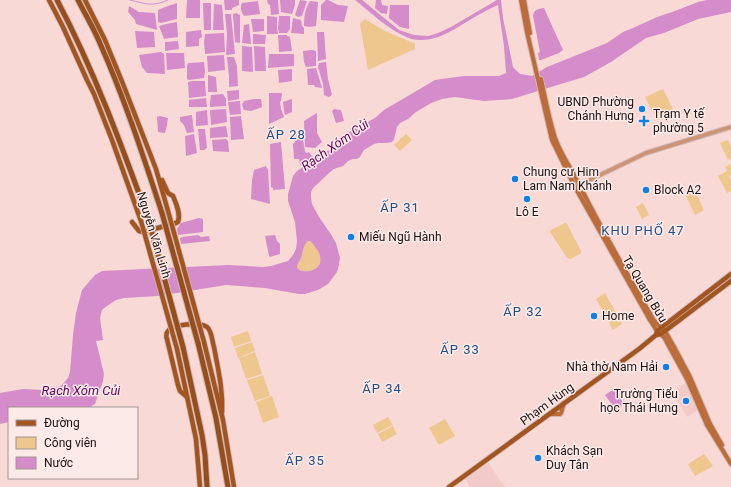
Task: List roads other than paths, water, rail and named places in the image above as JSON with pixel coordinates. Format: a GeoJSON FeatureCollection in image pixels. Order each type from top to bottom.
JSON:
{"type":"FeatureCollection","features":[{"type":"Feature","properties":{"kind":"highway","name":"Nguyễn Văn Linh"},"geometry":{"type":"LineString","coordinates":[[57,0],[101,94],[148,218],[183,348],[202,435],[207,487]]}},
{"type":"Feature","properties":{"kind":"highway","name":"Nguyễn Văn Linh"},"geometry":{"type":"LineString","coordinates":[[78,0],[98,40],[118,86],[142,150],[162,213],[198,344],[216,418],[228,487]]}},
{"type":"Feature","properties":{"kind":"main road","name":"Nguyễn Văn Linh"},"geometry":{"type":"LineString","coordinates":[[49,0],[94,94],[141,221],[177,349],[196,439],[200,487]]}},
{"type":"Feature","properties":{"kind":"main road","name":"Nguyễn Văn Linh"},"geometry":{"type":"LineString","coordinates":[[85,0],[105,40],[124,84],[156,169],[222,412],[234,487]]}},
{"type":"Feature","properties":{"kind":"main road","name":"Tạ Quang Bửu"},"geometry":{"type":"LineString","coordinates":[[524,1],[528,32],[552,140],[650,320],[664,337],[687,379],[707,425],[731,464]]}},
{"type":"Feature","properties":{"kind":"main road"},"geometry":{"type":"LineString","coordinates":[[132,222],[138,231],[143,232],[176,223],[179,220],[179,215],[173,196],[168,193],[159,170],[156,169]]}},
{"type":"Feature","properties":{"kind":"main road"},"geometry":{"type":"LineString","coordinates":[[660,332],[731,274]]}},
{"type":"Feature","properties":{"kind":"main road"},"geometry":{"type":"LineString","coordinates":[[660,332],[731,281]]}},
{"type":"Feature","properties":{"kind":"main road"},"geometry":{"type":"LineString","coordinates":[[187,397],[179,388],[167,340],[167,333],[170,329],[175,327],[196,324],[203,325],[211,334],[219,370],[222,412]]}},
{"type":"Feature","properties":{"kind":"main road","name":"Tạ Quang Bửu"},"geometry":{"type":"LineString","coordinates":[[660,332],[674,347],[690,377],[710,424],[731,460]]}},
{"type":"Feature","properties":{"kind":"main road","name":"Phạm Hùng"},"geometry":{"type":"LineString","coordinates":[[449,487],[660,332]]}},
{"type":"Feature","properties":{"kind":"main road"},"geometry":{"type":"LineString","coordinates":[[549,414],[561,414],[564,403]]}},
{"type":"Feature","properties":{"kind":"street"},"geometry":{"type":"LineString","coordinates":[[577,186],[646,153],[731,127]]}},
{"type":"Feature","properties":{"kind":"water"},"geometry":{"type":"Polygon","coordinates":[[[187,0],[200,0],[200,18],[186,18],[187,0]]]}},
{"type":"Feature","properties":{"kind":"water"},"geometry":{"type":"Polygon","coordinates":[[[224,0],[239,0],[239,5],[232,8],[232,10],[225,10],[224,0]]]}},
{"type":"Feature","properties":{"kind":"water"},"geometry":{"type":"Polygon","coordinates":[[[267,0],[278,0],[279,14],[271,15],[270,5],[268,4],[267,0]]]}},
{"type":"Feature","properties":{"kind":"water"},"geometry":{"type":"Polygon","coordinates":[[[280,0],[295,0],[292,14],[281,12],[280,0]]]}},
{"type":"Feature","properties":{"kind":"water"},"geometry":{"type":"Polygon","coordinates":[[[300,0],[307,1],[302,16],[298,17],[295,15],[300,0]]]}},
{"type":"Feature","properties":{"kind":"water"},"geometry":{"type":"Polygon","coordinates":[[[326,0],[338,5],[348,6],[344,22],[321,20],[321,5],[326,0]]]}},
{"type":"Feature","properties":{"kind":"water","name":"Rạch Xóm Củi"},"geometry":{"type":"Polygon","coordinates":[[[355,0],[362,0],[399,30],[414,35],[428,36],[451,27],[497,0],[501,0],[503,18],[513,67],[520,74],[532,76],[547,67],[607,43],[623,32],[657,17],[698,2],[707,0],[731,0],[731,12],[698,19],[664,33],[646,38],[611,62],[584,77],[512,99],[484,101],[455,97],[442,99],[431,103],[400,123],[397,127],[392,142],[374,144],[364,150],[359,158],[348,161],[343,166],[334,169],[313,188],[311,192],[312,204],[336,243],[340,258],[337,272],[328,284],[318,290],[305,294],[265,288],[226,285],[158,296],[124,298],[116,300],[102,310],[100,318],[103,340],[96,341],[104,374],[95,404],[90,407],[8,407],[8,422],[0,424],[0,393],[23,389],[53,389],[62,385],[68,378],[70,372],[76,313],[82,290],[95,275],[102,271],[228,265],[263,267],[288,261],[296,249],[297,241],[295,222],[288,201],[288,194],[293,176],[297,171],[325,152],[344,143],[347,139],[347,134],[351,131],[375,118],[384,110],[435,80],[464,76],[499,76],[506,73],[498,5],[479,14],[448,33],[430,39],[412,39],[402,35],[355,0]],[[308,241],[305,245],[297,266],[299,270],[312,270],[317,268],[320,264],[318,251],[313,244],[308,241]]]}},
{"type":"Feature","properties":{"kind":"water"},"geometry":{"type":"Polygon","coordinates":[[[376,0],[381,0],[382,5],[388,6],[387,14],[381,13],[375,8],[376,0]]]}},
{"type":"Feature","properties":{"kind":"water"},"geometry":{"type":"Polygon","coordinates":[[[258,1],[260,14],[244,16],[241,10],[242,3],[258,1]]]}},
{"type":"Feature","properties":{"kind":"water"},"geometry":{"type":"Polygon","coordinates":[[[310,1],[318,2],[318,4],[316,26],[309,27],[304,26],[304,22],[306,10],[310,1]]]}},
{"type":"Feature","properties":{"kind":"water"},"geometry":{"type":"Polygon","coordinates":[[[177,3],[177,19],[161,23],[158,22],[158,10],[177,3]]]}},
{"type":"Feature","properties":{"kind":"water"},"geometry":{"type":"Polygon","coordinates":[[[203,3],[211,3],[211,30],[204,30],[203,3]]]}},
{"type":"Feature","properties":{"kind":"water"},"geometry":{"type":"Polygon","coordinates":[[[214,4],[222,5],[224,30],[213,30],[214,4]]]}},
{"type":"Feature","properties":{"kind":"water"},"geometry":{"type":"Polygon","coordinates":[[[390,5],[409,5],[409,29],[400,27],[389,18],[390,5]]]}},
{"type":"Feature","properties":{"kind":"water"},"geometry":{"type":"Polygon","coordinates":[[[129,6],[139,12],[155,13],[157,30],[136,24],[135,20],[128,12],[129,6]]]}},
{"type":"Feature","properties":{"kind":"water"},"geometry":{"type":"Polygon","coordinates":[[[544,8],[563,50],[559,53],[539,60],[538,53],[540,52],[533,16],[535,11],[544,8]]]}},
{"type":"Feature","properties":{"kind":"water"},"geometry":{"type":"Polygon","coordinates":[[[236,13],[240,15],[240,43],[235,42],[233,14],[236,13]]]}},
{"type":"Feature","properties":{"kind":"water"},"geometry":{"type":"Polygon","coordinates":[[[225,14],[231,14],[235,54],[226,55],[227,34],[225,14]]]}},
{"type":"Feature","properties":{"kind":"water"},"geometry":{"type":"Polygon","coordinates":[[[267,16],[277,17],[278,34],[267,34],[267,16]]]}},
{"type":"Feature","properties":{"kind":"water"},"geometry":{"type":"Polygon","coordinates":[[[279,16],[290,16],[290,29],[287,33],[279,33],[279,16]]]}},
{"type":"Feature","properties":{"kind":"water"},"geometry":{"type":"Polygon","coordinates":[[[293,18],[301,20],[304,28],[304,34],[291,33],[293,18]]]}},
{"type":"Feature","properties":{"kind":"water"},"geometry":{"type":"Polygon","coordinates":[[[251,19],[264,19],[264,31],[253,32],[251,19]]]}},
{"type":"Feature","properties":{"kind":"water"},"geometry":{"type":"Polygon","coordinates":[[[177,22],[178,37],[164,39],[159,26],[177,22]]]}},
{"type":"Feature","properties":{"kind":"water"},"geometry":{"type":"Polygon","coordinates":[[[249,24],[251,44],[242,43],[244,25],[249,24]]]}},
{"type":"Feature","properties":{"kind":"water"},"geometry":{"type":"Polygon","coordinates":[[[201,30],[202,37],[199,39],[199,46],[186,47],[186,32],[201,30]]]}},
{"type":"Feature","properties":{"kind":"water"},"geometry":{"type":"Polygon","coordinates":[[[135,31],[154,32],[155,47],[137,48],[135,31]]]}},
{"type":"Feature","properties":{"kind":"water"},"geometry":{"type":"Polygon","coordinates":[[[317,32],[324,32],[326,59],[318,61],[317,32]]]}},
{"type":"Feature","properties":{"kind":"water"},"geometry":{"type":"Polygon","coordinates":[[[224,33],[225,52],[205,54],[205,34],[224,33]]]}},
{"type":"Feature","properties":{"kind":"water"},"geometry":{"type":"Polygon","coordinates":[[[253,34],[266,35],[265,44],[253,44],[253,34]]]}},
{"type":"Feature","properties":{"kind":"water"},"geometry":{"type":"Polygon","coordinates":[[[278,35],[287,35],[290,37],[292,51],[279,52],[278,35]]]}},
{"type":"Feature","properties":{"kind":"water"},"geometry":{"type":"Polygon","coordinates":[[[178,41],[179,49],[165,51],[165,42],[178,41]]]}},
{"type":"Feature","properties":{"kind":"water"},"geometry":{"type":"Polygon","coordinates":[[[242,46],[252,47],[253,72],[242,71],[242,46]]]}},
{"type":"Feature","properties":{"kind":"water"},"geometry":{"type":"Polygon","coordinates":[[[254,46],[265,47],[266,71],[255,71],[254,46]]]}},
{"type":"Feature","properties":{"kind":"water"},"geometry":{"type":"Polygon","coordinates":[[[303,51],[316,51],[316,66],[306,67],[303,51]]]}},
{"type":"Feature","properties":{"kind":"water"},"geometry":{"type":"Polygon","coordinates":[[[161,52],[164,54],[165,74],[147,73],[142,67],[139,55],[161,52]]]}},
{"type":"Feature","properties":{"kind":"water"},"geometry":{"type":"Polygon","coordinates":[[[166,53],[184,53],[185,68],[167,70],[166,53]]]}},
{"type":"Feature","properties":{"kind":"water"},"geometry":{"type":"Polygon","coordinates":[[[269,54],[294,54],[294,66],[268,68],[269,54]]]}},
{"type":"Feature","properties":{"kind":"water"},"geometry":{"type":"Polygon","coordinates":[[[224,55],[225,70],[208,72],[207,56],[224,55]]]}},
{"type":"Feature","properties":{"kind":"water"},"geometry":{"type":"Polygon","coordinates":[[[227,57],[234,57],[237,66],[238,86],[229,87],[227,57]]]}},
{"type":"Feature","properties":{"kind":"water"},"geometry":{"type":"Polygon","coordinates":[[[204,62],[204,78],[187,79],[188,63],[204,62]]]}},
{"type":"Feature","properties":{"kind":"water"},"geometry":{"type":"Polygon","coordinates":[[[326,62],[332,95],[329,97],[324,95],[323,84],[318,67],[319,63],[326,62]]]}},
{"type":"Feature","properties":{"kind":"water"},"geometry":{"type":"Polygon","coordinates":[[[316,68],[322,88],[315,87],[314,85],[308,85],[307,69],[316,68]]]}},
{"type":"Feature","properties":{"kind":"water"},"geometry":{"type":"Polygon","coordinates":[[[292,69],[292,81],[279,83],[278,70],[292,69]]]}},
{"type":"Feature","properties":{"kind":"water"},"geometry":{"type":"Polygon","coordinates":[[[208,75],[216,77],[217,92],[208,92],[208,75]]]}},
{"type":"Feature","properties":{"kind":"water"},"geometry":{"type":"Polygon","coordinates":[[[205,81],[206,96],[189,98],[188,82],[205,81]]]}},
{"type":"Feature","properties":{"kind":"water"},"geometry":{"type":"Polygon","coordinates":[[[239,90],[239,99],[228,101],[227,91],[239,90]]]}},
{"type":"Feature","properties":{"kind":"water"},"geometry":{"type":"Polygon","coordinates":[[[269,93],[282,93],[280,102],[284,117],[269,124],[269,93]]]}},
{"type":"Feature","properties":{"kind":"water"},"geometry":{"type":"Polygon","coordinates":[[[223,94],[226,99],[226,106],[210,107],[211,95],[223,94]]]}},
{"type":"Feature","properties":{"kind":"water"},"geometry":{"type":"Polygon","coordinates":[[[206,98],[207,107],[189,107],[189,100],[206,98]]]}},
{"type":"Feature","properties":{"kind":"water"},"geometry":{"type":"Polygon","coordinates":[[[261,99],[262,107],[251,111],[244,110],[242,105],[244,101],[261,99]]]}},
{"type":"Feature","properties":{"kind":"water"},"geometry":{"type":"Polygon","coordinates":[[[292,99],[292,112],[285,115],[283,102],[292,99]]]}},
{"type":"Feature","properties":{"kind":"water"},"geometry":{"type":"Polygon","coordinates":[[[240,101],[241,114],[230,115],[228,102],[240,101]]]}},
{"type":"Feature","properties":{"kind":"water"},"geometry":{"type":"Polygon","coordinates":[[[226,109],[227,122],[211,125],[210,110],[226,109]]]}},
{"type":"Feature","properties":{"kind":"water"},"geometry":{"type":"Polygon","coordinates":[[[334,109],[341,110],[344,121],[336,123],[332,111],[334,109]]]}},
{"type":"Feature","properties":{"kind":"water"},"geometry":{"type":"Polygon","coordinates":[[[207,110],[208,125],[196,126],[196,112],[207,110]]]}},
{"type":"Feature","properties":{"kind":"water"},"geometry":{"type":"Polygon","coordinates":[[[317,113],[317,133],[322,142],[315,148],[305,147],[304,121],[317,113]]]}},
{"type":"Feature","properties":{"kind":"water"},"geometry":{"type":"Polygon","coordinates":[[[192,115],[194,132],[187,133],[184,125],[180,121],[180,117],[192,115]]]}},
{"type":"Feature","properties":{"kind":"water"},"geometry":{"type":"Polygon","coordinates":[[[160,116],[168,118],[165,133],[158,132],[157,117],[160,116]]]}},
{"type":"Feature","properties":{"kind":"water"},"geometry":{"type":"Polygon","coordinates":[[[241,116],[244,139],[231,140],[230,117],[241,116]]]}},
{"type":"Feature","properties":{"kind":"water"},"geometry":{"type":"Polygon","coordinates":[[[226,126],[228,137],[210,138],[210,128],[226,126]]]}},
{"type":"Feature","properties":{"kind":"water"},"geometry":{"type":"Polygon","coordinates":[[[198,129],[205,129],[207,148],[204,150],[200,150],[198,129]]]}},
{"type":"Feature","properties":{"kind":"water"},"geometry":{"type":"Polygon","coordinates":[[[194,134],[197,153],[186,156],[185,136],[194,134]]]}},
{"type":"Feature","properties":{"kind":"water"},"geometry":{"type":"Polygon","coordinates":[[[302,135],[305,151],[306,153],[309,152],[313,158],[302,166],[300,165],[299,159],[294,159],[293,144],[295,142],[295,136],[302,135]]]}},
{"type":"Feature","properties":{"kind":"water"},"geometry":{"type":"Polygon","coordinates":[[[226,139],[228,141],[229,152],[213,151],[212,140],[226,139]]]}},
{"type":"Feature","properties":{"kind":"water"},"geometry":{"type":"Polygon","coordinates":[[[281,142],[285,189],[273,190],[271,187],[270,144],[281,142]]]}},
{"type":"Feature","properties":{"kind":"water"},"geometry":{"type":"Polygon","coordinates":[[[266,166],[268,170],[270,204],[251,199],[254,170],[266,166]]]}},
{"type":"Feature","properties":{"kind":"water"},"geometry":{"type":"Polygon","coordinates":[[[199,218],[203,219],[203,232],[178,235],[177,229],[181,223],[199,218]]]}},
{"type":"Feature","properties":{"kind":"water"},"geometry":{"type":"Polygon","coordinates":[[[198,235],[201,237],[209,236],[210,241],[181,244],[180,238],[198,235]]]}},
{"type":"Feature","properties":{"kind":"water"},"geometry":{"type":"Polygon","coordinates":[[[275,235],[280,244],[280,254],[270,257],[265,236],[275,235]]]}},
{"type":"Feature","properties":{"kind":"water"},"geometry":{"type":"Polygon","coordinates":[[[614,389],[624,404],[616,410],[605,395],[614,389]]]}},
{"type":"Feature","properties":{"kind":"waterway"},"geometry":{"type":"LineString","coordinates":[[130,0],[145,4],[158,4],[168,0]]}},
{"type":"Feature","properties":{"kind":"place","name":"UBND Phường Chánh Hưng"},"geometry":{"type":"Point","coordinates":[642,109]}},
{"type":"Feature","properties":{"kind":"place","name":"Trạm Y tế phường 5"},"geometry":{"type":"Point","coordinates":[644,121]}},
{"type":"Feature","properties":{"kind":"place","name":"Chung cư Him Lam Nam Khánh"},"geometry":{"type":"Point","coordinates":[515,179]}},
{"type":"Feature","properties":{"kind":"place","name":"Block A2"},"geometry":{"type":"Point","coordinates":[646,190]}},
{"type":"Feature","properties":{"kind":"place","name":"Lô E"},"geometry":{"type":"Point","coordinates":[527,199]}},
{"type":"Feature","properties":{"kind":"place","name":"Miếu Ngũ Hành"},"geometry":{"type":"Point","coordinates":[351,237]}},
{"type":"Feature","properties":{"kind":"place","name":"Home"},"geometry":{"type":"Point","coordinates":[594,316]}},
{"type":"Feature","properties":{"kind":"place","name":"Nhà thờ Nam Hải"},"geometry":{"type":"Point","coordinates":[666,367]}},
{"type":"Feature","properties":{"kind":"place","name":"Trường Tiểu học Thái Hưng"},"geometry":{"type":"Point","coordinates":[686,401]}},
{"type":"Feature","properties":{"kind":"place","name":"Khách Sạn Duy Tân"},"geometry":{"type":"Point","coordinates":[538,458]}},
{"type":"Feature","properties":{"kind":"district","name":"ẤP 28"},"geometry":{"type":"Point","coordinates":[286,134]}},
{"type":"Feature","properties":{"kind":"district","name":"ẤP 31"},"geometry":{"type":"Point","coordinates":[400,207]}},
{"type":"Feature","properties":{"kind":"district","name":"KHU PHỐ 47"},"geometry":{"type":"Point","coordinates":[643,230]}},
{"type":"Feature","properties":{"kind":"district","name":"ẤP 32"},"geometry":{"type":"Point","coordinates":[523,311]}},
{"type":"Feature","properties":{"kind":"district","name":"ẤP 33"},"geometry":{"type":"Point","coordinates":[460,349]}},
{"type":"Feature","properties":{"kind":"district","name":"ẤP 34"},"geometry":{"type":"Point","coordinates":[382,388]}},
{"type":"Feature","properties":{"kind":"district","name":"ẤP 35"},"geometry":{"type":"Point","coordinates":[305,460]}}]}
